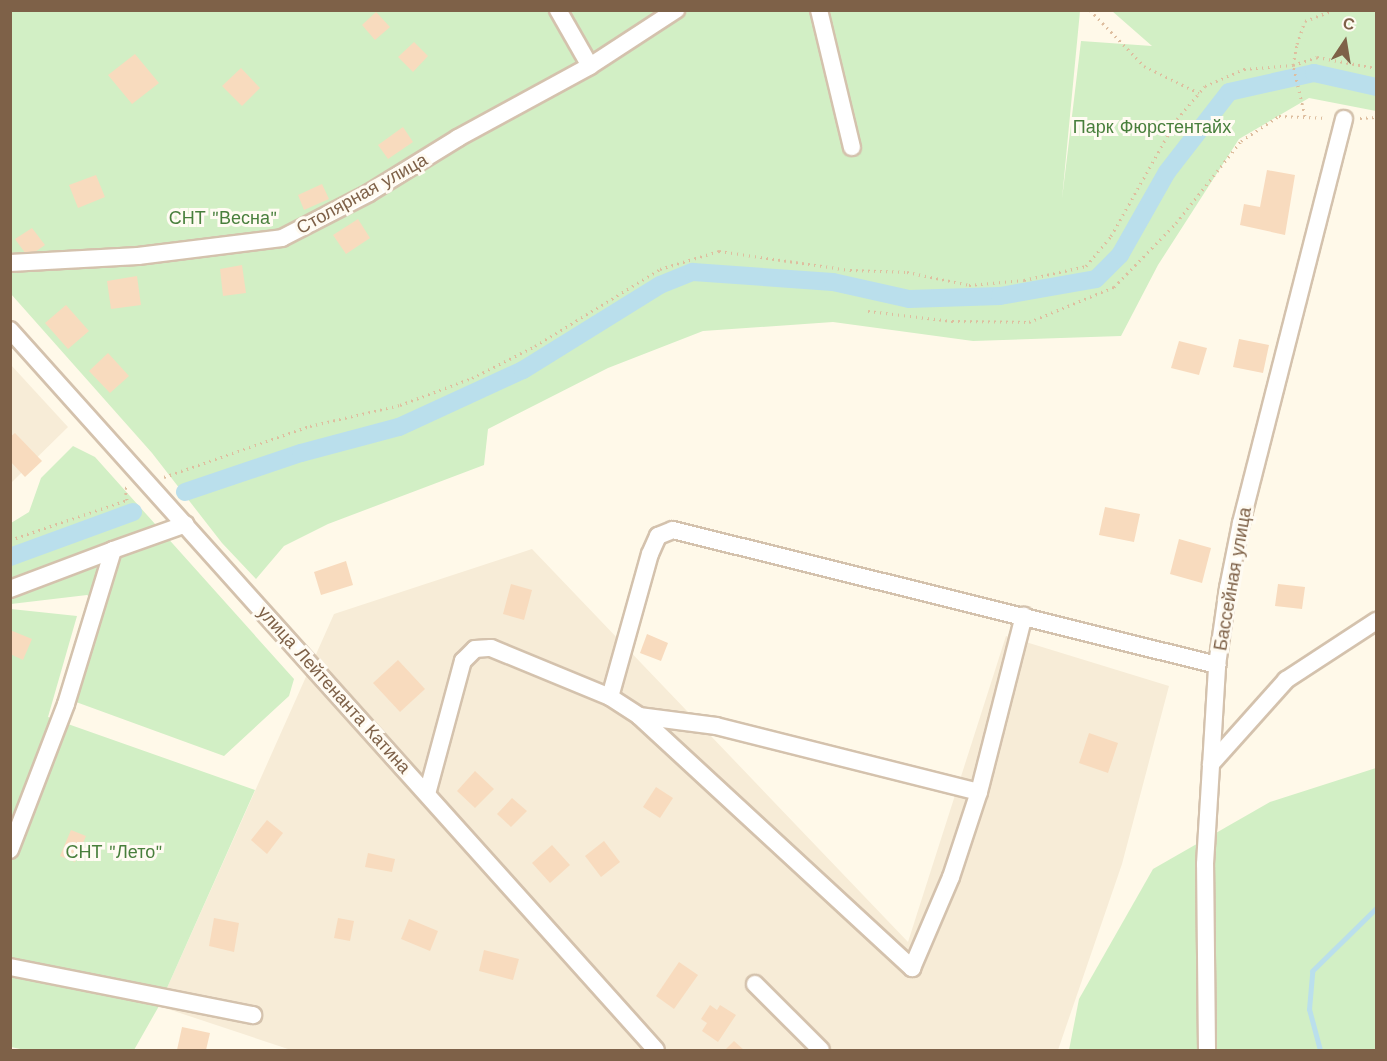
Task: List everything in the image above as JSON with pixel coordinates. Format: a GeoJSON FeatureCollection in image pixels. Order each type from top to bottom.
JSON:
{"type":"FeatureCollection","features":[{"type":"Feature","properties":{"kind":"street"},"geometry":{"type":"LineString","coordinates":[[558,10],[590,66]]}},
{"type":"Feature","properties":{"kind":"street","name":"Столярная улица"},"geometry":{"type":"LineString","coordinates":[[10,263],[138,256],[282,238],[369,193],[458,138],[590,66],[676,10]]}},
{"type":"Feature","properties":{"kind":"street"},"geometry":{"type":"LineString","coordinates":[[819,10],[852,147]]}},
{"type":"Feature","properties":{"kind":"street","name":"Бассейная улица"},"geometry":{"type":"LineString","coordinates":[[1207,1050],[1204,864],[1217,665],[1241,524],[1344,119]]}},
{"type":"Feature","properties":{"kind":"street","name":"улица Лейтенанта Катина"},"geometry":{"type":"LineString","coordinates":[[10,330],[656,1050]]}},
{"type":"Feature","properties":{"kind":"street"},"geometry":{"type":"LineString","coordinates":[[10,590],[186,524]]}},
{"type":"Feature","properties":{"kind":"street"},"geometry":{"type":"LineString","coordinates":[[610,697],[650,554],[658,536],[673,531],[1217,665]]}},
{"type":"Feature","properties":{"kind":"street"},"geometry":{"type":"LineString","coordinates":[[11,849],[66,704],[113,550]]}},
{"type":"Feature","properties":{"kind":"street"},"geometry":{"type":"LineString","coordinates":[[427,794],[464,662],[475,649],[491,648],[610,697],[639,716],[912,968],[951,877],[978,792],[1024,616]]}},
{"type":"Feature","properties":{"kind":"street"},"geometry":{"type":"LineString","coordinates":[[1211,764],[1286,680],[1377,621]]}},
{"type":"Feature","properties":{"kind":"street"},"geometry":{"type":"LineString","coordinates":[[639,716],[716,726],[978,792]]}},
{"type":"Feature","properties":{"kind":"street"},"geometry":{"type":"LineString","coordinates":[[10,967],[253,1016]]}},
{"type":"Feature","properties":{"kind":"street"},"geometry":{"type":"LineString","coordinates":[[755,984],[821,1050]]}},
{"type":"Feature","properties":{"kind":"path"},"geometry":{"type":"LineString","coordinates":[[1090,10],[1144,66],[1198,93]]}},
{"type":"Feature","properties":{"kind":"path"},"geometry":{"type":"LineString","coordinates":[[868,311],[952,321],[1029,322],[1114,288],[1176,223],[1240,141],[1279,116],[1305,116],[1293,65],[1305,21],[1333,10]]}},
{"type":"Feature","properties":{"kind":"path"},"geometry":{"type":"LineString","coordinates":[[183,471],[310,426],[400,405],[472,378],[535,346],[660,269],[719,251],[850,270],[907,273],[969,285],[1024,280],[1086,266],[1112,236],[1177,119],[1205,86],[1244,69],[1293,65],[1317,57],[1377,68]]}},
{"type":"Feature","properties":{"kind":"path"},"geometry":{"type":"LineString","coordinates":[[10,540],[127,500]]}},
{"type":"Feature","properties":{"kind":"shaded area"},"geometry":{"type":"Polygon","coordinates":[[[11,365],[68,427],[11,483],[11,365]]]}},
{"type":"Feature","properties":{"kind":"shaded area"},"geometry":{"type":"Polygon","coordinates":[[[532,549],[908,942],[1006,636],[1169,686],[1122,864],[1058,1050],[291,1050],[159,1006],[334,614],[532,549]]]}},
{"type":"Feature","properties":{"kind":"green space","name":"СНТ \"Весна\""},"geometry":{"type":"Polygon","coordinates":[[[10,11],[1080,11],[1062,199],[1081,41],[1152,46],[1112,11],[1376,11],[1376,111],[1309,98],[1239,139],[1158,265],[1121,336],[973,341],[833,322],[703,331],[608,368],[488,429],[484,465],[328,524],[284,546],[256,579],[222,543],[152,453],[11,294],[10,11]]]}},
{"type":"Feature","properties":{"kind":"green space"},"geometry":{"type":"Polygon","coordinates":[[[73,446],[95,457],[294,679],[289,696],[224,756],[76,702],[104,607],[87,595],[11,604],[11,523],[29,512],[41,478],[73,446]]]}},
{"type":"Feature","properties":{"kind":"green space","name":"СНТ \"Лето\""},"geometry":{"type":"Polygon","coordinates":[[[11,609],[77,616],[48,717],[255,790],[159,1006],[134,1050],[25,1050],[11,1047],[11,609]]]}},
{"type":"Feature","properties":{"kind":"green space"},"geometry":{"type":"Polygon","coordinates":[[[1376,768],[1376,1050],[1069,1050],[1079,999],[1153,869],[1270,802],[1376,768]]]}},
{"type":"Feature","properties":{"kind":"building"},"geometry":{"type":"Polygon","coordinates":[[[376,12],[390,27],[375,40],[362,25],[376,12]]]}},
{"type":"Feature","properties":{"kind":"building"},"geometry":{"type":"Polygon","coordinates":[[[414,42],[428,56],[413,72],[398,57],[414,42]]]}},
{"type":"Feature","properties":{"kind":"building"},"geometry":{"type":"Polygon","coordinates":[[[135,54],[159,83],[132,104],[108,75],[135,54]]]}},
{"type":"Feature","properties":{"kind":"building"},"geometry":{"type":"Polygon","coordinates":[[[241,68],[260,88],[242,106],[222,86],[241,68]]]}},
{"type":"Feature","properties":{"kind":"building"},"geometry":{"type":"Polygon","coordinates":[[[403,127],[413,142],[388,159],[378,145],[403,127]]]}},
{"type":"Feature","properties":{"kind":"building"},"geometry":{"type":"Polygon","coordinates":[[[1267,170],[1295,175],[1285,235],[1240,225],[1244,204],[1260,207],[1267,170]]]}},
{"type":"Feature","properties":{"kind":"building"},"geometry":{"type":"Polygon","coordinates":[[[96,175],[105,197],[78,208],[69,185],[96,175]]]}},
{"type":"Feature","properties":{"kind":"building"},"geometry":{"type":"Polygon","coordinates":[[[322,184],[329,199],[304,210],[298,195],[322,184]]]}},
{"type":"Feature","properties":{"kind":"building"},"geometry":{"type":"Polygon","coordinates":[[[358,219],[370,238],[346,254],[333,235],[358,219]]]}},
{"type":"Feature","properties":{"kind":"building"},"geometry":{"type":"Polygon","coordinates":[[[32,228],[45,245],[28,257],[15,239],[32,228]]]}},
{"type":"Feature","properties":{"kind":"building"},"geometry":{"type":"Polygon","coordinates":[[[242,265],[246,293],[223,296],[220,269],[242,265]]]}},
{"type":"Feature","properties":{"kind":"building"},"geometry":{"type":"Polygon","coordinates":[[[137,276],[141,305],[111,309],[107,281],[137,276]]]}},
{"type":"Feature","properties":{"kind":"building"},"geometry":{"type":"Polygon","coordinates":[[[66,305],[89,331],[68,349],[45,323],[66,305]]]}},
{"type":"Feature","properties":{"kind":"building"},"geometry":{"type":"Polygon","coordinates":[[[1239,339],[1269,345],[1263,373],[1233,367],[1239,339]]]}},
{"type":"Feature","properties":{"kind":"building"},"geometry":{"type":"Polygon","coordinates":[[[1179,341],[1207,348],[1199,375],[1171,368],[1179,341]]]}},
{"type":"Feature","properties":{"kind":"building"},"geometry":{"type":"Polygon","coordinates":[[[108,353],[129,376],[110,393],[89,371],[108,353]]]}},
{"type":"Feature","properties":{"kind":"building"},"geometry":{"type":"Polygon","coordinates":[[[15,433],[42,461],[25,477],[10,461],[10,437],[15,433]]]}},
{"type":"Feature","properties":{"kind":"building"},"geometry":{"type":"Polygon","coordinates":[[[1105,507],[1140,514],[1134,542],[1099,535],[1105,507]]]}},
{"type":"Feature","properties":{"kind":"building"},"geometry":{"type":"Polygon","coordinates":[[[1179,539],[1211,548],[1202,583],[1170,574],[1179,539]]]}},
{"type":"Feature","properties":{"kind":"building"},"geometry":{"type":"Polygon","coordinates":[[[346,561],[353,585],[321,595],[314,572],[346,561]]]}},
{"type":"Feature","properties":{"kind":"building"},"geometry":{"type":"Polygon","coordinates":[[[511,584],[532,590],[524,620],[503,614],[511,584]]]}},
{"type":"Feature","properties":{"kind":"building"},"geometry":{"type":"Polygon","coordinates":[[[1278,584],[1305,587],[1302,609],[1275,606],[1278,584]]]}},
{"type":"Feature","properties":{"kind":"building"},"geometry":{"type":"Polygon","coordinates":[[[10,630],[32,639],[23,660],[10,654],[10,630]]]}},
{"type":"Feature","properties":{"kind":"building"},"geometry":{"type":"Polygon","coordinates":[[[647,634],[668,643],[661,661],[640,653],[647,634]]]}},
{"type":"Feature","properties":{"kind":"building"},"geometry":{"type":"Polygon","coordinates":[[[398,660],[425,689],[400,712],[373,683],[398,660]]]}},
{"type":"Feature","properties":{"kind":"building"},"geometry":{"type":"Polygon","coordinates":[[[1089,733],[1118,743],[1108,773],[1079,763],[1089,733]]]}},
{"type":"Feature","properties":{"kind":"building"},"geometry":{"type":"Polygon","coordinates":[[[475,771],[494,789],[475,808],[457,791],[475,771]]]}},
{"type":"Feature","properties":{"kind":"building"},"geometry":{"type":"Polygon","coordinates":[[[656,787],[673,798],[660,818],[643,807],[656,787]]]}},
{"type":"Feature","properties":{"kind":"building"},"geometry":{"type":"Polygon","coordinates":[[[512,798],[527,811],[511,827],[497,814],[512,798]]]}},
{"type":"Feature","properties":{"kind":"building"},"geometry":{"type":"Polygon","coordinates":[[[267,820],[283,833],[267,854],[251,840],[267,820]]]}},
{"type":"Feature","properties":{"kind":"building"},"geometry":{"type":"Polygon","coordinates":[[[71,830],[86,836],[75,862],[60,856],[71,830]]]}},
{"type":"Feature","properties":{"kind":"building"},"geometry":{"type":"Polygon","coordinates":[[[604,841],[620,862],[601,877],[585,856],[604,841]]]}},
{"type":"Feature","properties":{"kind":"building"},"geometry":{"type":"Polygon","coordinates":[[[552,845],[570,865],[550,883],[532,863],[552,845]]]}},
{"type":"Feature","properties":{"kind":"building"},"geometry":{"type":"Polygon","coordinates":[[[368,853],[395,859],[392,872],[365,867],[368,853]]]}},
{"type":"Feature","properties":{"kind":"building"},"geometry":{"type":"Polygon","coordinates":[[[214,918],[239,923],[234,952],[209,946],[214,918]]]}},
{"type":"Feature","properties":{"kind":"building"},"geometry":{"type":"Polygon","coordinates":[[[338,918],[354,921],[350,941],[334,938],[338,918]]]}},
{"type":"Feature","properties":{"kind":"building"},"geometry":{"type":"Polygon","coordinates":[[[409,919],[438,931],[430,951],[401,939],[409,919]]]}},
{"type":"Feature","properties":{"kind":"building"},"geometry":{"type":"Polygon","coordinates":[[[484,950],[519,959],[513,980],[479,971],[484,950]]]}},
{"type":"Feature","properties":{"kind":"building"},"geometry":{"type":"Polygon","coordinates":[[[679,962],[698,975],[674,1009],[656,996],[679,962]]]}},
{"type":"Feature","properties":{"kind":"building"},"geometry":{"type":"Polygon","coordinates":[[[710,1005],[717,1010],[720,1005],[736,1015],[718,1042],[702,1031],[707,1023],[701,1019],[710,1005]]]}},
{"type":"Feature","properties":{"kind":"building"},"geometry":{"type":"Polygon","coordinates":[[[182,1027],[210,1033],[206,1050],[177,1050],[182,1027]]]}},
{"type":"Feature","properties":{"kind":"building"},"geometry":{"type":"Polygon","coordinates":[[[734,1041],[744,1050],[725,1050],[734,1041]]]}},
{"type":"Feature","properties":{"kind":"waterway"},"geometry":{"type":"LineString","coordinates":[[185,492],[301,453],[399,427],[523,370],[660,285],[693,272],[833,282],[909,299],[1000,296],[1096,279],[1120,255],[1167,172],[1229,92],[1314,73],[1376,87]]}},
{"type":"Feature","properties":{"kind":"waterway"},"geometry":{"type":"LineString","coordinates":[[10,557],[133,512]]}},
{"type":"Feature","properties":{"kind":"waterway"},"geometry":{"type":"LineString","coordinates":[[1320,1050],[1309,1009],[1312,971],[1376,908]]}},
{"type":"Feature","properties":{"kind":"park label","name":"Парк Фюрстентайх"},"geometry":{"type":"Point","coordinates":[1152,127]}}]}
